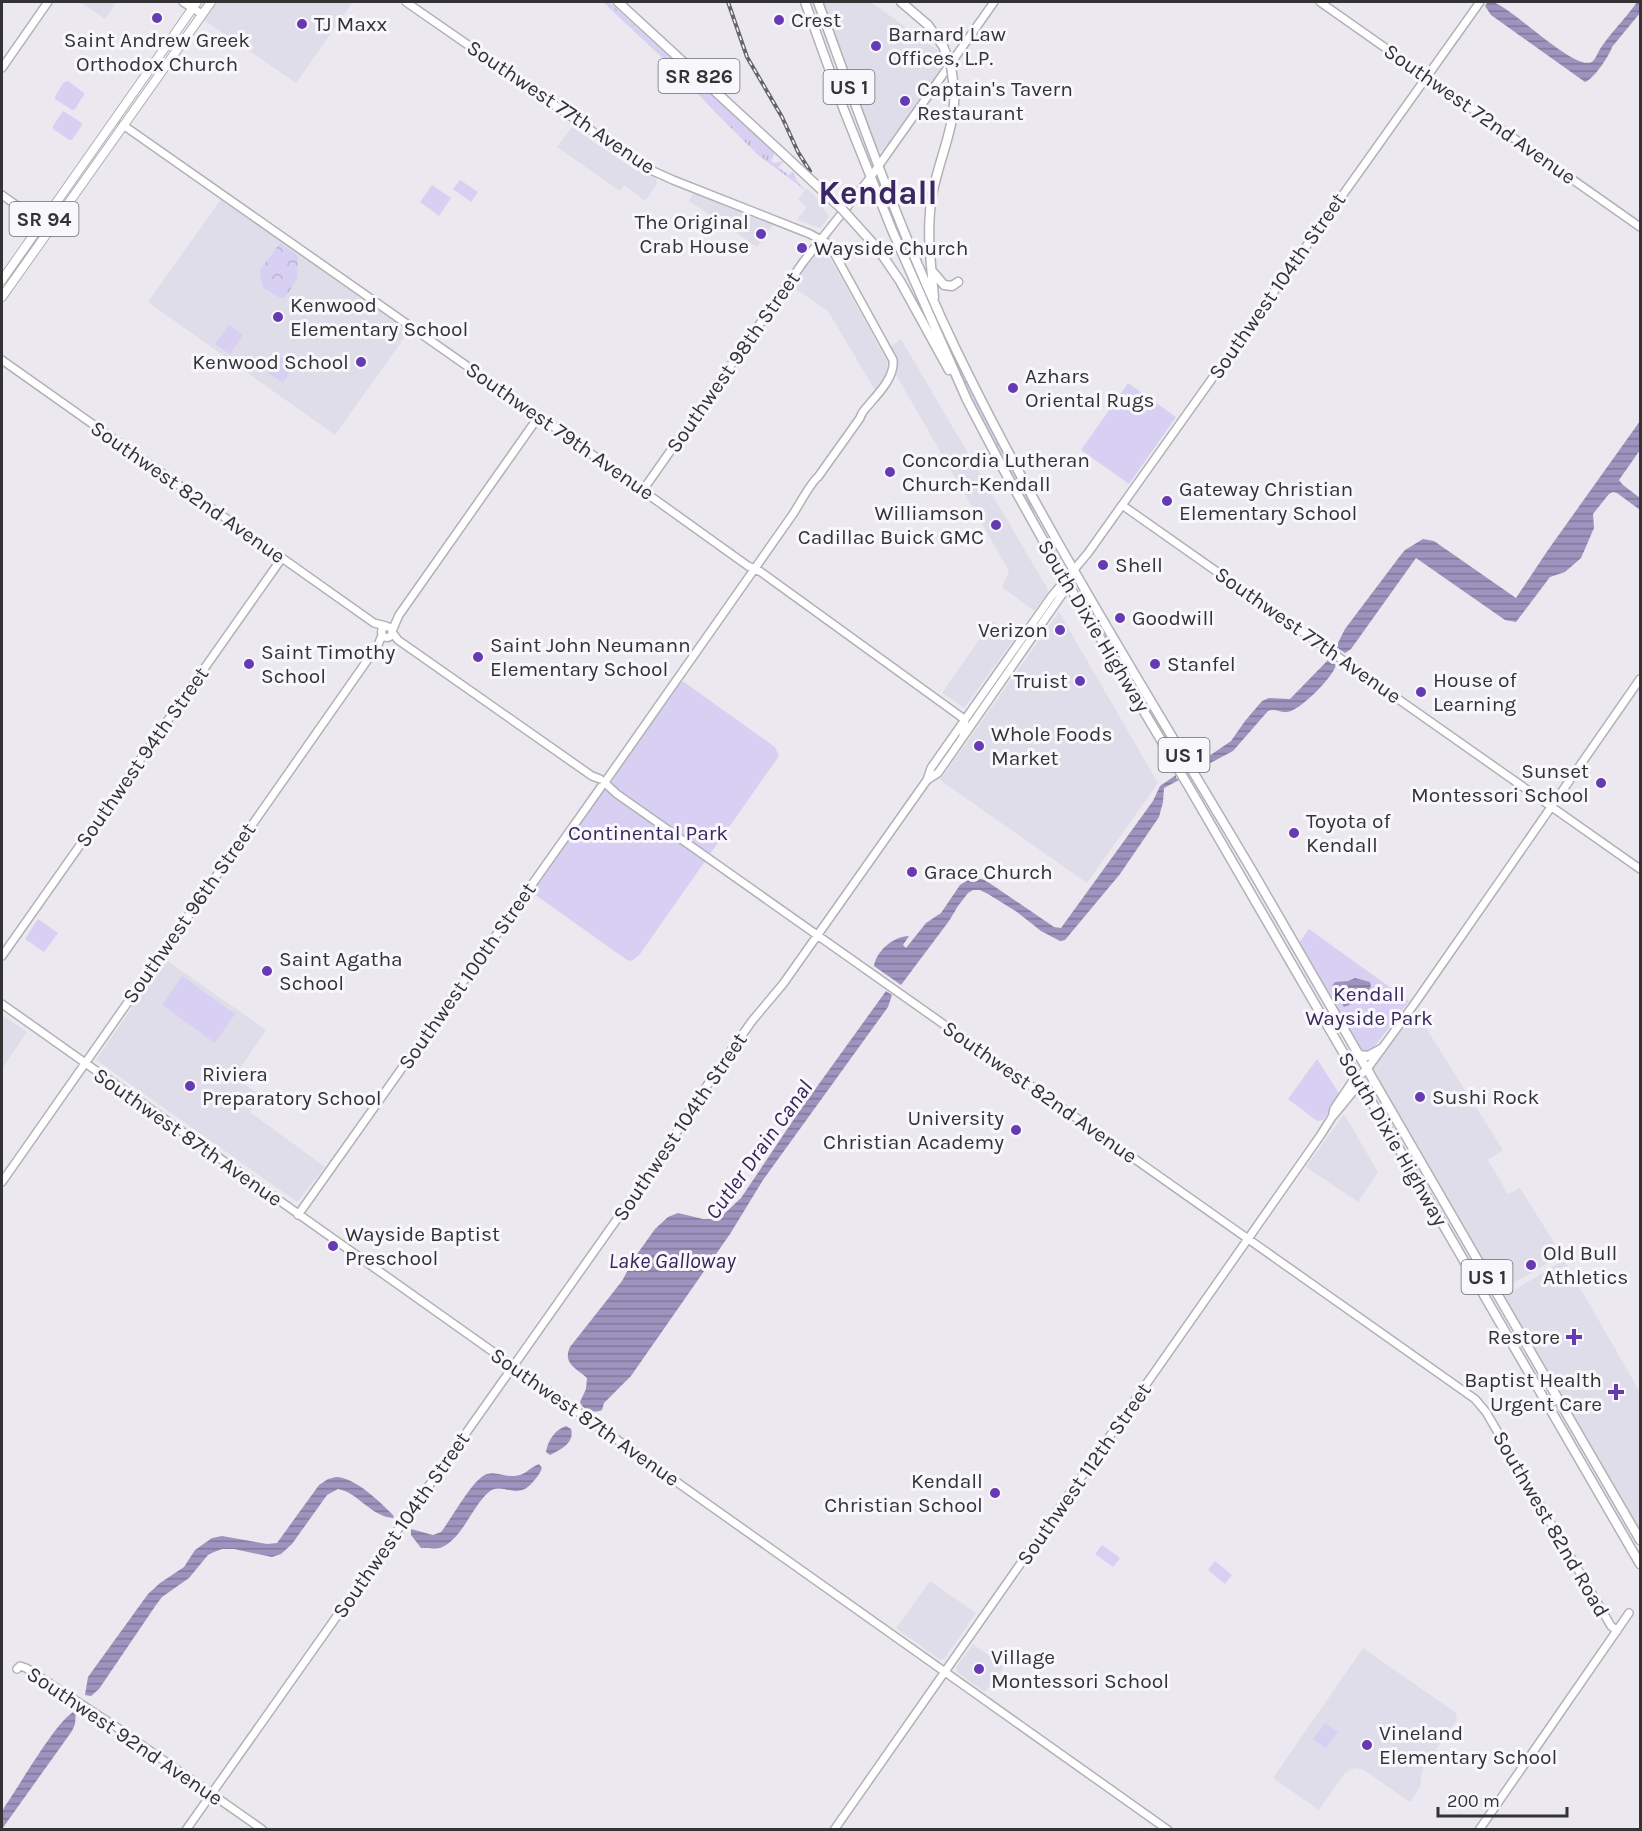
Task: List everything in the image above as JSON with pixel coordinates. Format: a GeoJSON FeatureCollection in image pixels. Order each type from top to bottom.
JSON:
{"type":"FeatureCollection","features":[{"type":"Feature","properties":{"kind":"highway","name":"SR 826"},"geometry":{"type":"LineString","coordinates":[[618,2],[842,209],[878,249],[900,281],[967,400]]}},
{"type":"Feature","properties":{"kind":"highway","name":"South Dixie Highway"},"geometry":{"type":"LineString","coordinates":[[805,2],[870,178],[967,400],[1014,491],[1641,1564]]}},
{"type":"Feature","properties":{"kind":"highway","name":"South Dixie Highway"},"geometry":{"type":"LineString","coordinates":[[818,2],[877,167],[934,303],[997,430],[1075,570],[1641,1540]]}},
{"type":"Feature","properties":{"kind":"highway"},"geometry":{"type":"LineString","coordinates":[[901,2],[928,25],[943,46],[951,66],[954,88],[953,114],[930,208],[928,238],[934,303]]}},
{"type":"Feature","properties":{"kind":"highway"},"geometry":{"type":"LineString","coordinates":[[830,71],[842,67]]}},
{"type":"Feature","properties":{"kind":"highway"},"geometry":{"type":"LineString","coordinates":[[931,267],[944,285],[958,282]]}},
{"type":"Feature","properties":{"kind":"highway"},"geometry":{"type":"LineString","coordinates":[[1286,954],[1294,943]]}},
{"type":"Feature","properties":{"kind":"highway"},"geometry":{"type":"LineString","coordinates":[[1359,1055],[1368,1056],[1382,1049]]}},
{"type":"Feature","properties":{"kind":"highway"},"geometry":{"type":"LineString","coordinates":[[1477,1283],[1488,1294],[1498,1296]]}},
{"type":"Feature","properties":{"kind":"highway"},"geometry":{"type":"LineString","coordinates":[[1542,1395],[1553,1390]]}},
{"type":"Feature","properties":{"kind":"highway"},"geometry":{"type":"LineString","coordinates":[[1596,1487],[1606,1481]]}},
{"type":"Feature","properties":{"kind":"main road","name":"SR 94"},"geometry":{"type":"LineString","coordinates":[[2,297],[211,2]]}},
{"type":"Feature","properties":{"kind":"main road","name":"SR 94"},"geometry":{"type":"LineString","coordinates":[[2,280],[195,5]]}},
{"type":"Feature","properties":{"kind":"main road"},"geometry":{"type":"LineString","coordinates":[[123,107],[121,115],[123,124]]}},
{"type":"Feature","properties":{"kind":"main road"},"geometry":{"type":"LineString","coordinates":[[116,117],[116,135]]}},
{"type":"Feature","properties":{"kind":"street"},"geometry":{"type":"LineString","coordinates":[[2,68],[48,2]]}},
{"type":"Feature","properties":{"kind":"street"},"geometry":{"type":"LineString","coordinates":[[183,2],[195,5],[202,14]]}},
{"type":"Feature","properties":{"kind":"street","name":"Southwest 77th Avenue"},"geometry":{"type":"LineString","coordinates":[[406,2],[644,167],[821,239],[833,251],[891,353],[893,364]]}},
{"type":"Feature","properties":{"kind":"street","name":"Southwest 98th Street"},"geometry":{"type":"LineString","coordinates":[[643,490],[821,239],[870,178],[994,2]]}},
{"type":"Feature","properties":{"kind":"street","name":"Southwest 72nd Avenue"},"geometry":{"type":"LineString","coordinates":[[1320,2],[1641,227]]}},
{"type":"Feature","properties":{"kind":"street","name":"Southwest 104th Street"},"geometry":{"type":"LineString","coordinates":[[186,1830],[665,1151],[723,1062],[818,935],[927,780],[931,768],[1046,603],[1067,581],[1122,505],[1480,2]]}},
{"type":"Feature","properties":{"kind":"street","name":"Southwest 79th Avenue"},"geometry":{"type":"LineString","coordinates":[[123,124],[539,416],[965,720]]}},
{"type":"Feature","properties":{"kind":"street"},"geometry":{"type":"LineString","coordinates":[[2,195],[50,229]]}},
{"type":"Feature","properties":{"kind":"street","name":"Southwest 82nd Avenue"},"geometry":{"type":"LineString","coordinates":[[2,360],[1463,1390]]}},
{"type":"Feature","properties":{"kind":"street","name":"Southwest 100th Street"},"geometry":{"type":"LineString","coordinates":[[298,1215],[860,418],[863,410],[870,405],[891,375],[893,364]]}},
{"type":"Feature","properties":{"kind":"street","name":"Southwest 96th Street"},"geometry":{"type":"LineString","coordinates":[[2,1182],[539,416]]}},
{"type":"Feature","properties":{"kind":"street","name":"Southwest 77th Avenue"},"geometry":{"type":"LineString","coordinates":[[1122,505],[1641,869]]}},
{"type":"Feature","properties":{"kind":"street","name":"Southwest 94th Street"},"geometry":{"type":"LineString","coordinates":[[2,956],[282,558]]}},
{"type":"Feature","properties":{"kind":"street","name":"Southwest 104th Street"},"geometry":{"type":"LineString","coordinates":[[927,780],[938,773],[1048,617],[1061,598],[1067,581]]}},
{"type":"Feature","properties":{"kind":"street"},"geometry":{"type":"LineString","coordinates":[[1061,598],[1069,596],[1079,602]]}},
{"type":"Feature","properties":{"kind":"street"},"geometry":{"type":"LineString","coordinates":[[1046,603],[1048,617]]}},
{"type":"Feature","properties":{"kind":"street","name":"Southwest 112th Street"},"geometry":{"type":"LineString","coordinates":[[834,1830],[1332,1117],[1338,1113],[1356,1088],[1358,1079],[1382,1049],[1641,679]]}},
{"type":"Feature","properties":{"kind":"street"},"geometry":{"type":"LineString","coordinates":[[963,736],[965,720]]}},
{"type":"Feature","properties":{"kind":"street","name":"Southwest 87th Avenue"},"geometry":{"type":"LineString","coordinates":[[2,1005],[1168,1830]]}},
{"type":"Feature","properties":{"kind":"street","name":"Southwest 82nd Road"},"geometry":{"type":"LineString","coordinates":[[1463,1390],[1484,1409],[1606,1618],[1617,1631]]}},
{"type":"Feature","properties":{"kind":"street"},"geometry":{"type":"LineString","coordinates":[[1479,1830],[1629,1613]]}},
{"type":"Feature","properties":{"kind":"street","name":"Southwest 92nd Avenue"},"geometry":{"type":"LineString","coordinates":[[17,1669],[20,1666],[26,1668],[263,1830]]}},
{"type":"Feature","properties":{"kind":"shaded area"},"geometry":{"type":"Polygon","coordinates":[[[80,2],[117,2],[105,19],[80,2]]]}},
{"type":"Feature","properties":{"kind":"shaded area"},"geometry":{"type":"Polygon","coordinates":[[[217,2],[353,2],[296,83],[204,20],[217,2]]]}},
{"type":"Feature","properties":{"kind":"shaded area"},"geometry":{"type":"Polygon","coordinates":[[[821,2],[871,2],[940,52],[945,66],[884,151],[874,151],[821,2]]]}},
{"type":"Feature","properties":{"kind":"shaded area"},"geometry":{"type":"Polygon","coordinates":[[[572,127],[635,170],[656,178],[657,184],[645,201],[624,185],[620,191],[557,147],[572,127]]]}},
{"type":"Feature","properties":{"kind":"shaded area"},"geometry":{"type":"Polygon","coordinates":[[[806,188],[817,198],[829,217],[820,228],[797,220],[807,207],[798,200],[806,188]]]}},
{"type":"Feature","properties":{"kind":"shaded area"},"geometry":{"type":"Polygon","coordinates":[[[694,191],[774,223],[757,247],[689,201],[694,191]]]}},
{"type":"Feature","properties":{"kind":"shaded area","name":"Kenwood Elementary School"},"geometry":{"type":"Polygon","coordinates":[[[221,199],[409,331],[335,435],[148,302],[221,199]]]}},
{"type":"Feature","properties":{"kind":"shaded area"},"geometry":{"type":"Polygon","coordinates":[[[807,248],[825,249],[887,361],[888,373],[876,392],[828,311],[784,281],[807,248]]]}},
{"type":"Feature","properties":{"kind":"shaded area"},"geometry":{"type":"Polygon","coordinates":[[[901,339],[1047,588],[1048,592],[1034,611],[1002,587],[1009,571],[895,373],[896,362],[890,347],[901,339]]]}},
{"type":"Feature","properties":{"kind":"shaded area"},"geometry":{"type":"Polygon","coordinates":[[[1059,612],[1158,783],[1087,883],[940,780],[1059,612]]]}},
{"type":"Feature","properties":{"kind":"shaded area"},"geometry":{"type":"Polygon","coordinates":[[[992,621],[1015,638],[964,708],[942,693],[992,621]]]}},
{"type":"Feature","properties":{"kind":"shaded area","name":"Riviera Preparatory School"},"geometry":{"type":"Polygon","coordinates":[[[165,959],[266,1030],[234,1077],[260,1095],[250,1112],[325,1167],[297,1202],[96,1060],[165,959]]]}},
{"type":"Feature","properties":{"kind":"shaded area"},"geometry":{"type":"Polygon","coordinates":[[[1414,1009],[1503,1150],[1488,1160],[1508,1194],[1520,1188],[1562,1255],[1501,1290],[1371,1069],[1414,1009]]]}},
{"type":"Feature","properties":{"kind":"shaded area"},"geometry":{"type":"Polygon","coordinates":[[[2,1015],[27,1032],[2,1069],[2,1015]]]}},
{"type":"Feature","properties":{"kind":"shaded area"},"geometry":{"type":"Polygon","coordinates":[[[1344,1114],[1378,1172],[1358,1202],[1306,1167],[1344,1114]]]}},
{"type":"Feature","properties":{"kind":"shaded area"},"geometry":{"type":"Polygon","coordinates":[[[1564,1260],[1640,1392],[1640,1533],[1503,1297],[1564,1260]]]}},
{"type":"Feature","properties":{"kind":"shaded area"},"geometry":{"type":"Polygon","coordinates":[[[930,1581],[976,1613],[944,1659],[939,1659],[896,1628],[930,1581]]]}},
{"type":"Feature","properties":{"kind":"shaded area","name":"Village Montessori School"},"geometry":{"type":"Polygon","coordinates":[[[973,1644],[1004,1667],[985,1692],[957,1672],[956,1667],[973,1644]]]}},
{"type":"Feature","properties":{"kind":"shaded area","name":"Vineland Elementary School"},"geometry":{"type":"Polygon","coordinates":[[[1363,1648],[1456,1713],[1457,1720],[1425,1765],[1420,1787],[1411,1801],[1364,1770],[1356,1768],[1344,1774],[1319,1810],[1273,1778],[1363,1648]]]}},
{"type":"Feature","properties":{"kind":"green space"},"geometry":{"type":"Polygon","coordinates":[[[603,2],[609,2],[775,152],[771,162],[785,160],[778,167],[789,175],[793,171],[797,181],[805,190],[757,154],[671,66],[603,2]]]}},
{"type":"Feature","properties":{"kind":"green space"},"geometry":{"type":"Polygon","coordinates":[[[68,81],[84,93],[75,109],[72,110],[55,99],[64,82],[68,81]]]}},
{"type":"Feature","properties":{"kind":"green space"},"geometry":{"type":"Polygon","coordinates":[[[63,111],[82,123],[72,140],[53,129],[63,111]]]}},
{"type":"Feature","properties":{"kind":"green space"},"geometry":{"type":"Polygon","coordinates":[[[460,180],[478,192],[471,202],[453,189],[460,180]]]}},
{"type":"Feature","properties":{"kind":"green space"},"geometry":{"type":"Polygon","coordinates":[[[432,185],[451,198],[439,216],[420,202],[432,185]]]}},
{"type":"Feature","properties":{"kind":"green space"},"geometry":{"type":"Polygon","coordinates":[[[883,199],[961,371],[1041,521],[1018,489],[974,402],[933,316],[883,199]]]}},
{"type":"Feature","properties":{"kind":"green space"},"geometry":{"type":"Polygon","coordinates":[[[280,243],[298,256],[297,279],[285,298],[280,298],[263,287],[260,275],[260,270],[280,243]]]}},
{"type":"Feature","properties":{"kind":"green space"},"geometry":{"type":"Polygon","coordinates":[[[229,325],[243,335],[230,354],[215,344],[229,325]]]}},
{"type":"Feature","properties":{"kind":"green space"},"geometry":{"type":"Polygon","coordinates":[[[280,356],[294,366],[283,383],[268,373],[280,356]]]}},
{"type":"Feature","properties":{"kind":"green space"},"geometry":{"type":"Polygon","coordinates":[[[1128,383],[1176,417],[1129,484],[1081,450],[1128,383]]]}},
{"type":"Feature","properties":{"kind":"green space","name":"Continental Park"},"geometry":{"type":"Polygon","coordinates":[[[679,682],[684,682],[775,747],[779,756],[640,954],[632,961],[627,960],[533,894],[532,887],[679,682]]]}},
{"type":"Feature","properties":{"kind":"green space"},"geometry":{"type":"Polygon","coordinates":[[[38,919],[58,933],[44,952],[25,939],[38,919]]]}},
{"type":"Feature","properties":{"kind":"green space","name":"Kendall Wayside Park"},"geometry":{"type":"Polygon","coordinates":[[[1309,929],[1409,1001],[1372,1050],[1365,1053],[1362,1051],[1298,944],[1309,929]]]}},
{"type":"Feature","properties":{"kind":"green space"},"geometry":{"type":"Polygon","coordinates":[[[182,976],[235,1014],[215,1043],[162,1005],[182,976]]]}},
{"type":"Feature","properties":{"kind":"green space"},"geometry":{"type":"Polygon","coordinates":[[[1317,1059],[1340,1095],[1323,1120],[1317,1121],[1288,1099],[1317,1059]]]}},
{"type":"Feature","properties":{"kind":"green space"},"geometry":{"type":"Polygon","coordinates":[[[1102,1545],[1120,1558],[1113,1567],[1095,1554],[1102,1545]]]}},
{"type":"Feature","properties":{"kind":"green space"},"geometry":{"type":"Polygon","coordinates":[[[1215,1561],[1232,1575],[1225,1584],[1208,1570],[1215,1561]]]}},
{"type":"Feature","properties":{"kind":"green space"},"geometry":{"type":"Polygon","coordinates":[[[1325,1723],[1338,1732],[1326,1748],[1313,1739],[1325,1723]]]}},
{"type":"Feature","properties":{"kind":"water"},"geometry":{"type":"Polygon","coordinates":[[[1492,2],[1513,14],[1559,49],[1585,63],[1594,60],[1604,43],[1637,2],[1640,2],[1640,13],[1612,47],[1597,72],[1585,82],[1491,15],[1485,6],[1492,2]]]}},
{"type":"Feature","properties":{"kind":"water"},"geometry":{"type":"Polygon","coordinates":[[[1640,421],[1640,450],[1619,480],[1640,498],[1640,510],[1617,493],[1609,494],[1593,514],[1594,528],[1581,558],[1565,572],[1550,577],[1516,622],[1505,620],[1416,558],[1351,649],[1345,653],[1336,647],[1345,629],[1400,556],[1405,550],[1423,539],[1434,541],[1516,598],[1640,421]]]}},
{"type":"Feature","properties":{"kind":"water"},"geometry":{"type":"Polygon","coordinates":[[[1328,660],[1336,665],[1334,670],[1323,685],[1300,706],[1287,712],[1268,711],[1233,751],[1199,769],[1196,765],[1231,741],[1262,701],[1269,698],[1290,699],[1328,660]]]}},
{"type":"Feature","properties":{"kind":"water"},"geometry":{"type":"Polygon","coordinates":[[[1176,775],[1179,780],[1164,788],[1159,817],[1120,874],[1065,940],[1060,941],[1041,931],[1017,912],[988,894],[980,890],[973,890],[958,906],[901,985],[874,966],[878,955],[887,945],[909,936],[903,945],[906,948],[926,923],[941,913],[960,885],[973,877],[985,880],[1054,927],[1061,928],[1153,801],[1160,786],[1176,775]]]}},
{"type":"Feature","properties":{"kind":"water"},"geometry":{"type":"Polygon","coordinates":[[[1355,978],[1370,982],[1371,986],[1360,999],[1344,1007],[1332,986],[1335,982],[1355,978]]]}},
{"type":"Feature","properties":{"kind":"water","name":"Lake Galloway"},"geometry":{"type":"Polygon","coordinates":[[[886,991],[892,995],[888,1007],[763,1180],[730,1234],[631,1376],[604,1403],[602,1410],[595,1412],[586,1409],[580,1402],[586,1389],[587,1378],[569,1362],[570,1347],[622,1281],[635,1257],[655,1229],[668,1217],[678,1213],[703,1219],[716,1219],[741,1198],[798,1113],[886,991]]]}},
{"type":"Feature","properties":{"kind":"water"},"geometry":{"type":"Polygon","coordinates":[[[566,1426],[571,1429],[572,1434],[569,1442],[550,1455],[546,1452],[548,1443],[555,1433],[566,1426]]]}},
{"type":"Feature","properties":{"kind":"water"},"geometry":{"type":"Polygon","coordinates":[[[539,1464],[542,1468],[540,1472],[526,1488],[515,1491],[499,1488],[489,1492],[448,1544],[440,1548],[421,1548],[411,1535],[411,1529],[433,1535],[441,1532],[481,1477],[494,1473],[518,1476],[539,1464]]]}},
{"type":"Feature","properties":{"kind":"water"},"geometry":{"type":"Polygon","coordinates":[[[336,1477],[359,1486],[382,1504],[394,1518],[378,1514],[352,1495],[338,1489],[327,1495],[292,1544],[281,1554],[272,1557],[234,1549],[222,1549],[208,1555],[189,1578],[162,1597],[99,1689],[91,1696],[85,1695],[88,1677],[148,1594],[184,1567],[195,1550],[212,1538],[222,1536],[267,1544],[277,1543],[319,1485],[336,1477]]]}},
{"type":"Feature","properties":{"kind":"water"},"geometry":{"type":"Polygon","coordinates":[[[76,1711],[72,1731],[2,1829],[2,1812],[5,1806],[50,1738],[69,1715],[76,1711]]]}},
{"type":"Feature","properties":{"kind":"railway"},"geometry":{"type":"LineString","coordinates":[[728,2],[747,57],[810,171]]}},
{"type":"Feature","properties":{"kind":"place","name":"Saint Andrew Greek Orthodox Church"},"geometry":{"type":"Point","coordinates":[157,18]}},
{"type":"Feature","properties":{"kind":"place","name":"Crest"},"geometry":{"type":"Point","coordinates":[779,20]}},
{"type":"Feature","properties":{"kind":"place","name":"TJ Maxx"},"geometry":{"type":"Point","coordinates":[302,24]}},
{"type":"Feature","properties":{"kind":"place","name":"Barnard Law Offices, L.P."},"geometry":{"type":"Point","coordinates":[876,46]}},
{"type":"Feature","properties":{"kind":"place","name":"Captain's Tavern Restaurant"},"geometry":{"type":"Point","coordinates":[905,101]}},
{"type":"Feature","properties":{"kind":"place","name":"The Original Crab House"},"geometry":{"type":"Point","coordinates":[761,234]}},
{"type":"Feature","properties":{"kind":"place","name":"Wayside Church"},"geometry":{"type":"Point","coordinates":[802,248]}},
{"type":"Feature","properties":{"kind":"place","name":"Kenwood Elementary School"},"geometry":{"type":"Point","coordinates":[278,317]}},
{"type":"Feature","properties":{"kind":"place","name":"Kenwood School"},"geometry":{"type":"Point","coordinates":[361,362]}},
{"type":"Feature","properties":{"kind":"place","name":"Azhars Oriental Rugs"},"geometry":{"type":"Point","coordinates":[1013,388]}},
{"type":"Feature","properties":{"kind":"place","name":"Concordia Lutheran Church-Kendall"},"geometry":{"type":"Point","coordinates":[890,472]}},
{"type":"Feature","properties":{"kind":"place","name":"Gateway Christian Elementary School"},"geometry":{"type":"Point","coordinates":[1167,501]}},
{"type":"Feature","properties":{"kind":"place","name":"Williamson Cadillac Buick GMC"},"geometry":{"type":"Point","coordinates":[996,525]}},
{"type":"Feature","properties":{"kind":"place","name":"Shell"},"geometry":{"type":"Point","coordinates":[1103,565]}},
{"type":"Feature","properties":{"kind":"place","name":"Goodwill"},"geometry":{"type":"Point","coordinates":[1120,618]}},
{"type":"Feature","properties":{"kind":"place","name":"Verizon"},"geometry":{"type":"Point","coordinates":[1060,630]}},
{"type":"Feature","properties":{"kind":"place","name":"Saint John Neumann Elementary School"},"geometry":{"type":"Point","coordinates":[478,657]}},
{"type":"Feature","properties":{"kind":"place","name":"Saint Timothy School"},"geometry":{"type":"Point","coordinates":[249,664]}},
{"type":"Feature","properties":{"kind":"place","name":"Stanfel"},"geometry":{"type":"Point","coordinates":[1155,664]}},
{"type":"Feature","properties":{"kind":"place","name":"Truist"},"geometry":{"type":"Point","coordinates":[1080,681]}},
{"type":"Feature","properties":{"kind":"place","name":"House of Learning"},"geometry":{"type":"Point","coordinates":[1421,692]}},
{"type":"Feature","properties":{"kind":"place","name":"Whole Foods Market"},"geometry":{"type":"Point","coordinates":[979,746]}},
{"type":"Feature","properties":{"kind":"place","name":"Sunset Montessori School"},"geometry":{"type":"Point","coordinates":[1601,783]}},
{"type":"Feature","properties":{"kind":"place","name":"Toyota of Kendall"},"geometry":{"type":"Point","coordinates":[1294,833]}},
{"type":"Feature","properties":{"kind":"place","name":"Grace Church"},"geometry":{"type":"Point","coordinates":[912,872]}},
{"type":"Feature","properties":{"kind":"place","name":"Saint Agatha School"},"geometry":{"type":"Point","coordinates":[267,971]}},
{"type":"Feature","properties":{"kind":"place","name":"Riviera Preparatory School"},"geometry":{"type":"Point","coordinates":[190,1086]}},
{"type":"Feature","properties":{"kind":"place","name":"Sushi Rock"},"geometry":{"type":"Point","coordinates":[1420,1097]}},
{"type":"Feature","properties":{"kind":"place","name":"University Christian Academy"},"geometry":{"type":"Point","coordinates":[1016,1130]}},
{"type":"Feature","properties":{"kind":"place","name":"Wayside Baptist Preschool"},"geometry":{"type":"Point","coordinates":[333,1246]}},
{"type":"Feature","properties":{"kind":"place","name":"Old Bull Athletics"},"geometry":{"type":"Point","coordinates":[1531,1265]}},
{"type":"Feature","properties":{"kind":"place","name":"Restore"},"geometry":{"type":"Point","coordinates":[1574,1337]}},
{"type":"Feature","properties":{"kind":"place","name":"Baptist Health Urgent Care"},"geometry":{"type":"Point","coordinates":[1616,1392]}},
{"type":"Feature","properties":{"kind":"place","name":"Kendall Christian School"},"geometry":{"type":"Point","coordinates":[995,1493]}},
{"type":"Feature","properties":{"kind":"place","name":"Village Montessori School"},"geometry":{"type":"Point","coordinates":[979,1669]}},
{"type":"Feature","properties":{"kind":"place","name":"Vineland Elementary School"},"geometry":{"type":"Point","coordinates":[1367,1745]}},
{"type":"Feature","properties":{"kind":"district","name":"Kendall"},"geometry":{"type":"Point","coordinates":[878,193]}},
{"type":"Feature","properties":{"kind":"water label","name":"Cutler Drain Canal"},"geometry":{"type":"Point","coordinates":[759,1150]}}]}
